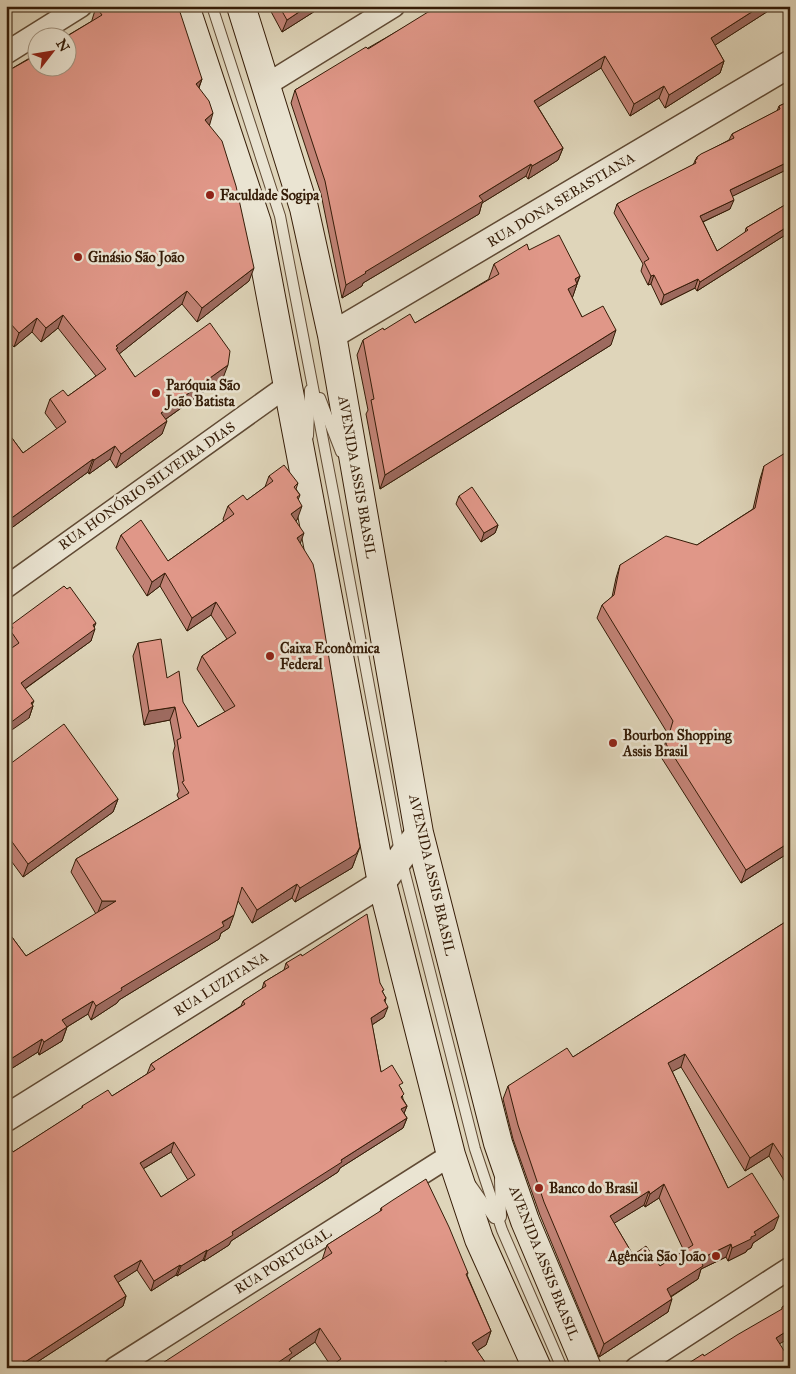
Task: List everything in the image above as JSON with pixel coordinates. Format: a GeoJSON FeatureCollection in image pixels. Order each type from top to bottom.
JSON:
{"type":"FeatureCollection","features":[{"type":"Feature","properties":{"kind":"main road"},"geometry":{"type":"LineString","coordinates":[[185,6],[257,223],[382,882],[451,1155],[479,1239],[537,1368]]}},
{"type":"Feature","properties":{"kind":"main road","name":"AVENIDA ASSIS BRASIL"},"geometry":{"type":"LineString","coordinates":[[242,6],[304,208],[332,336],[419,833],[498,1143],[525,1221],[587,1368]]}},
{"type":"Feature","properties":{"kind":"street"},"geometry":{"type":"LineString","coordinates":[[6,53],[81,6]]}},
{"type":"Feature","properties":{"kind":"street"},"geometry":{"type":"LineString","coordinates":[[266,85],[394,6]]}},
{"type":"Feature","properties":{"kind":"street","name":"RUA DONA SEBASTIANA"},"geometry":{"type":"LineString","coordinates":[[332,336],[790,64]]}},
{"type":"Feature","properties":{"kind":"street","name":"RUA HONÓRIO SILVEIRA DIAS"},"geometry":{"type":"LineString","coordinates":[[6,587],[287,386]]}},
{"type":"Feature","properties":{"kind":"street","name":"RUA LUZITANA"},"geometry":{"type":"LineString","coordinates":[[6,1118],[382,882],[419,833]]}},
{"type":"Feature","properties":{"kind":"street","name":"RUA PORTUGAL"},"geometry":{"type":"LineString","coordinates":[[116,1368],[451,1155]]}},
{"type":"Feature","properties":{"kind":"street"},"geometry":{"type":"LineString","coordinates":[[636,1368],[790,1268]]}},
{"type":"Feature","properties":{"kind":"lane"},"geometry":{"type":"LineString","coordinates":[[212,6],[280,216],[401,858],[475,1149],[502,1230],[562,1368]]}},
{"type":"Feature","properties":{"kind":"lane"},"geometry":{"type":"LineString","coordinates":[[306,487],[310,372]]}},
{"type":"Feature","properties":{"kind":"lane"},"geometry":{"type":"LineString","coordinates":[[310,372],[362,507]]}},
{"type":"Feature","properties":{"kind":"lane"},"geometry":{"type":"LineString","coordinates":[[498,1143],[502,1230]]}},
{"type":"Feature","properties":{"kind":"lane"},"geometry":{"type":"LineString","coordinates":[[451,1155],[502,1230]]}},
{"type":"Feature","properties":{"kind":"building"},"geometry":{"type":"Polygon","coordinates":[[[178,6],[202,79],[196,84],[209,101],[213,113],[205,120],[222,141],[236,186],[254,268],[202,308],[187,291],[116,346],[118,348],[116,349],[135,377],[210,323],[230,351],[228,365],[161,413],[167,421],[121,454],[115,446],[93,459],[6,522],[6,430],[23,453],[66,422],[50,399],[63,390],[68,396],[106,369],[63,315],[46,328],[37,318],[19,333],[9,322],[6,324],[6,72],[28,60],[28,78],[78,78],[78,30],[102,15],[96,7],[178,6]]]}},
{"type":"Feature","properties":{"kind":"building"},"geometry":{"type":"Polygon","coordinates":[[[279,6],[308,6],[287,20],[279,6]]]}},
{"type":"Feature","properties":{"kind":"building"},"geometry":{"type":"Polygon","coordinates":[[[441,6],[761,6],[711,38],[724,61],[669,95],[664,86],[634,104],[605,56],[534,101],[563,148],[532,166],[531,164],[479,196],[483,201],[346,285],[325,181],[295,90],[366,47],[368,49],[441,6]]]}},
{"type":"Feature","properties":{"kind":"building"},"geometry":{"type":"Polygon","coordinates":[[[790,101],[790,161],[730,190],[734,200],[700,216],[717,251],[748,230],[746,228],[790,202],[790,225],[700,282],[698,279],[664,295],[654,275],[651,276],[644,262],[649,259],[617,204],[696,163],[695,160],[701,154],[734,138],[732,134],[780,109],[779,106],[790,101]]]}},
{"type":"Feature","properties":{"kind":"building"},"geometry":{"type":"Polygon","coordinates":[[[559,235],[580,276],[575,279],[577,284],[568,289],[582,317],[603,306],[616,330],[385,475],[371,400],[374,399],[363,340],[410,314],[415,323],[499,274],[494,264],[527,244],[529,250],[559,235]]]}},
{"type":"Feature","properties":{"kind":"building"},"geometry":{"type":"Polygon","coordinates":[[[790,450],[790,842],[746,870],[666,744],[673,721],[602,605],[614,595],[620,565],[666,536],[697,545],[755,508],[764,466],[790,450]]]}},
{"type":"Feature","properties":{"kind":"building"},"geometry":{"type":"Polygon","coordinates":[[[284,465],[298,483],[294,487],[300,495],[297,497],[302,506],[291,514],[304,533],[297,538],[313,564],[315,573],[360,847],[356,854],[300,888],[297,884],[257,910],[242,887],[234,915],[222,922],[224,926],[121,988],[122,990],[96,1006],[93,1001],[62,1020],[67,1027],[44,1042],[42,1039],[6,1062],[6,929],[26,956],[116,901],[102,901],[76,859],[189,793],[182,782],[184,781],[177,740],[181,738],[175,707],[149,711],[138,643],[161,639],[167,678],[179,671],[183,702],[198,727],[235,706],[202,656],[236,633],[216,602],[192,618],[165,573],[152,582],[121,535],[141,520],[168,561],[234,514],[228,506],[243,495],[247,500],[273,481],[269,476],[284,465]]]}},
{"type":"Feature","properties":{"kind":"building"},"geometry":{"type":"Polygon","coordinates":[[[472,487],[498,525],[484,533],[459,496],[472,487]]]}},
{"type":"Feature","properties":{"kind":"building"},"geometry":{"type":"Polygon","coordinates":[[[64,586],[67,589],[70,587],[96,623],[93,625],[95,629],[21,683],[34,701],[31,703],[33,706],[6,726],[6,652],[19,643],[10,630],[13,628],[11,625],[64,586]]]}},
{"type":"Feature","properties":{"kind":"building"},"geometry":{"type":"Polygon","coordinates":[[[64,724],[118,799],[28,864],[10,839],[6,842],[6,773],[8,772],[6,767],[64,724]]]}},
{"type":"Feature","properties":{"kind":"building"},"geometry":{"type":"Polygon","coordinates":[[[367,914],[380,983],[386,998],[384,1000],[388,1007],[371,1018],[381,1072],[392,1065],[403,1083],[399,1085],[404,1094],[401,1097],[407,1106],[401,1109],[407,1118],[232,1232],[233,1235],[154,1281],[141,1260],[114,1276],[126,1296],[25,1362],[13,1368],[6,1368],[6,1154],[12,1150],[13,1152],[108,1090],[112,1096],[155,1069],[151,1064],[245,1004],[243,1001],[266,986],[264,982],[289,967],[286,963],[301,954],[302,956],[367,914]],[[174,1142],[140,1163],[161,1197],[195,1175],[174,1142]]]}},
{"type":"Feature","properties":{"kind":"building"},"geometry":{"type":"Polygon","coordinates":[[[790,919],[790,1169],[773,1143],[750,1158],[685,1054],[668,1063],[728,1188],[752,1173],[779,1216],[754,1232],[756,1235],[751,1237],[751,1239],[732,1248],[731,1244],[700,1259],[703,1266],[667,1289],[672,1299],[604,1344],[544,1202],[518,1125],[508,1086],[567,1048],[573,1057],[790,919]],[[664,1184],[650,1194],[649,1191],[610,1216],[633,1255],[646,1246],[660,1266],[693,1245],[664,1184]]]}},
{"type":"Feature","properties":{"kind":"building"},"geometry":{"type":"Polygon","coordinates":[[[426,1179],[449,1227],[468,1273],[466,1274],[491,1331],[472,1343],[489,1368],[451,1368],[446,1361],[436,1368],[328,1368],[341,1359],[320,1328],[289,1349],[292,1353],[270,1368],[155,1368],[332,1253],[327,1245],[426,1179]]]}},
{"type":"Feature","properties":{"kind":"building"},"geometry":{"type":"Polygon","coordinates":[[[790,1302],[790,1329],[776,1338],[790,1360],[790,1368],[681,1368],[782,1309],[782,1307],[790,1302]]]}},
{"type":"Feature","properties":{"kind":"place","name":"Faculdade Sogipa"},"geometry":{"type":"Point","coordinates":[210,195]}},
{"type":"Feature","properties":{"kind":"place","name":"Ginásio São João"},"geometry":{"type":"Point","coordinates":[78,257]}},
{"type":"Feature","properties":{"kind":"place","name":"Paróquia São João Batista"},"geometry":{"type":"Point","coordinates":[156,393]}},
{"type":"Feature","properties":{"kind":"place","name":"Caixa Econômica Federal"},"geometry":{"type":"Point","coordinates":[270,656]}},
{"type":"Feature","properties":{"kind":"place","name":"Bourbon Shopping Assis Brasil"},"geometry":{"type":"Point","coordinates":[613,743]}},
{"type":"Feature","properties":{"kind":"place","name":"Banco do Brasil"},"geometry":{"type":"Point","coordinates":[539,1188]}},
{"type":"Feature","properties":{"kind":"place","name":"Agência São João"},"geometry":{"type":"Point","coordinates":[716,1256]}}]}
